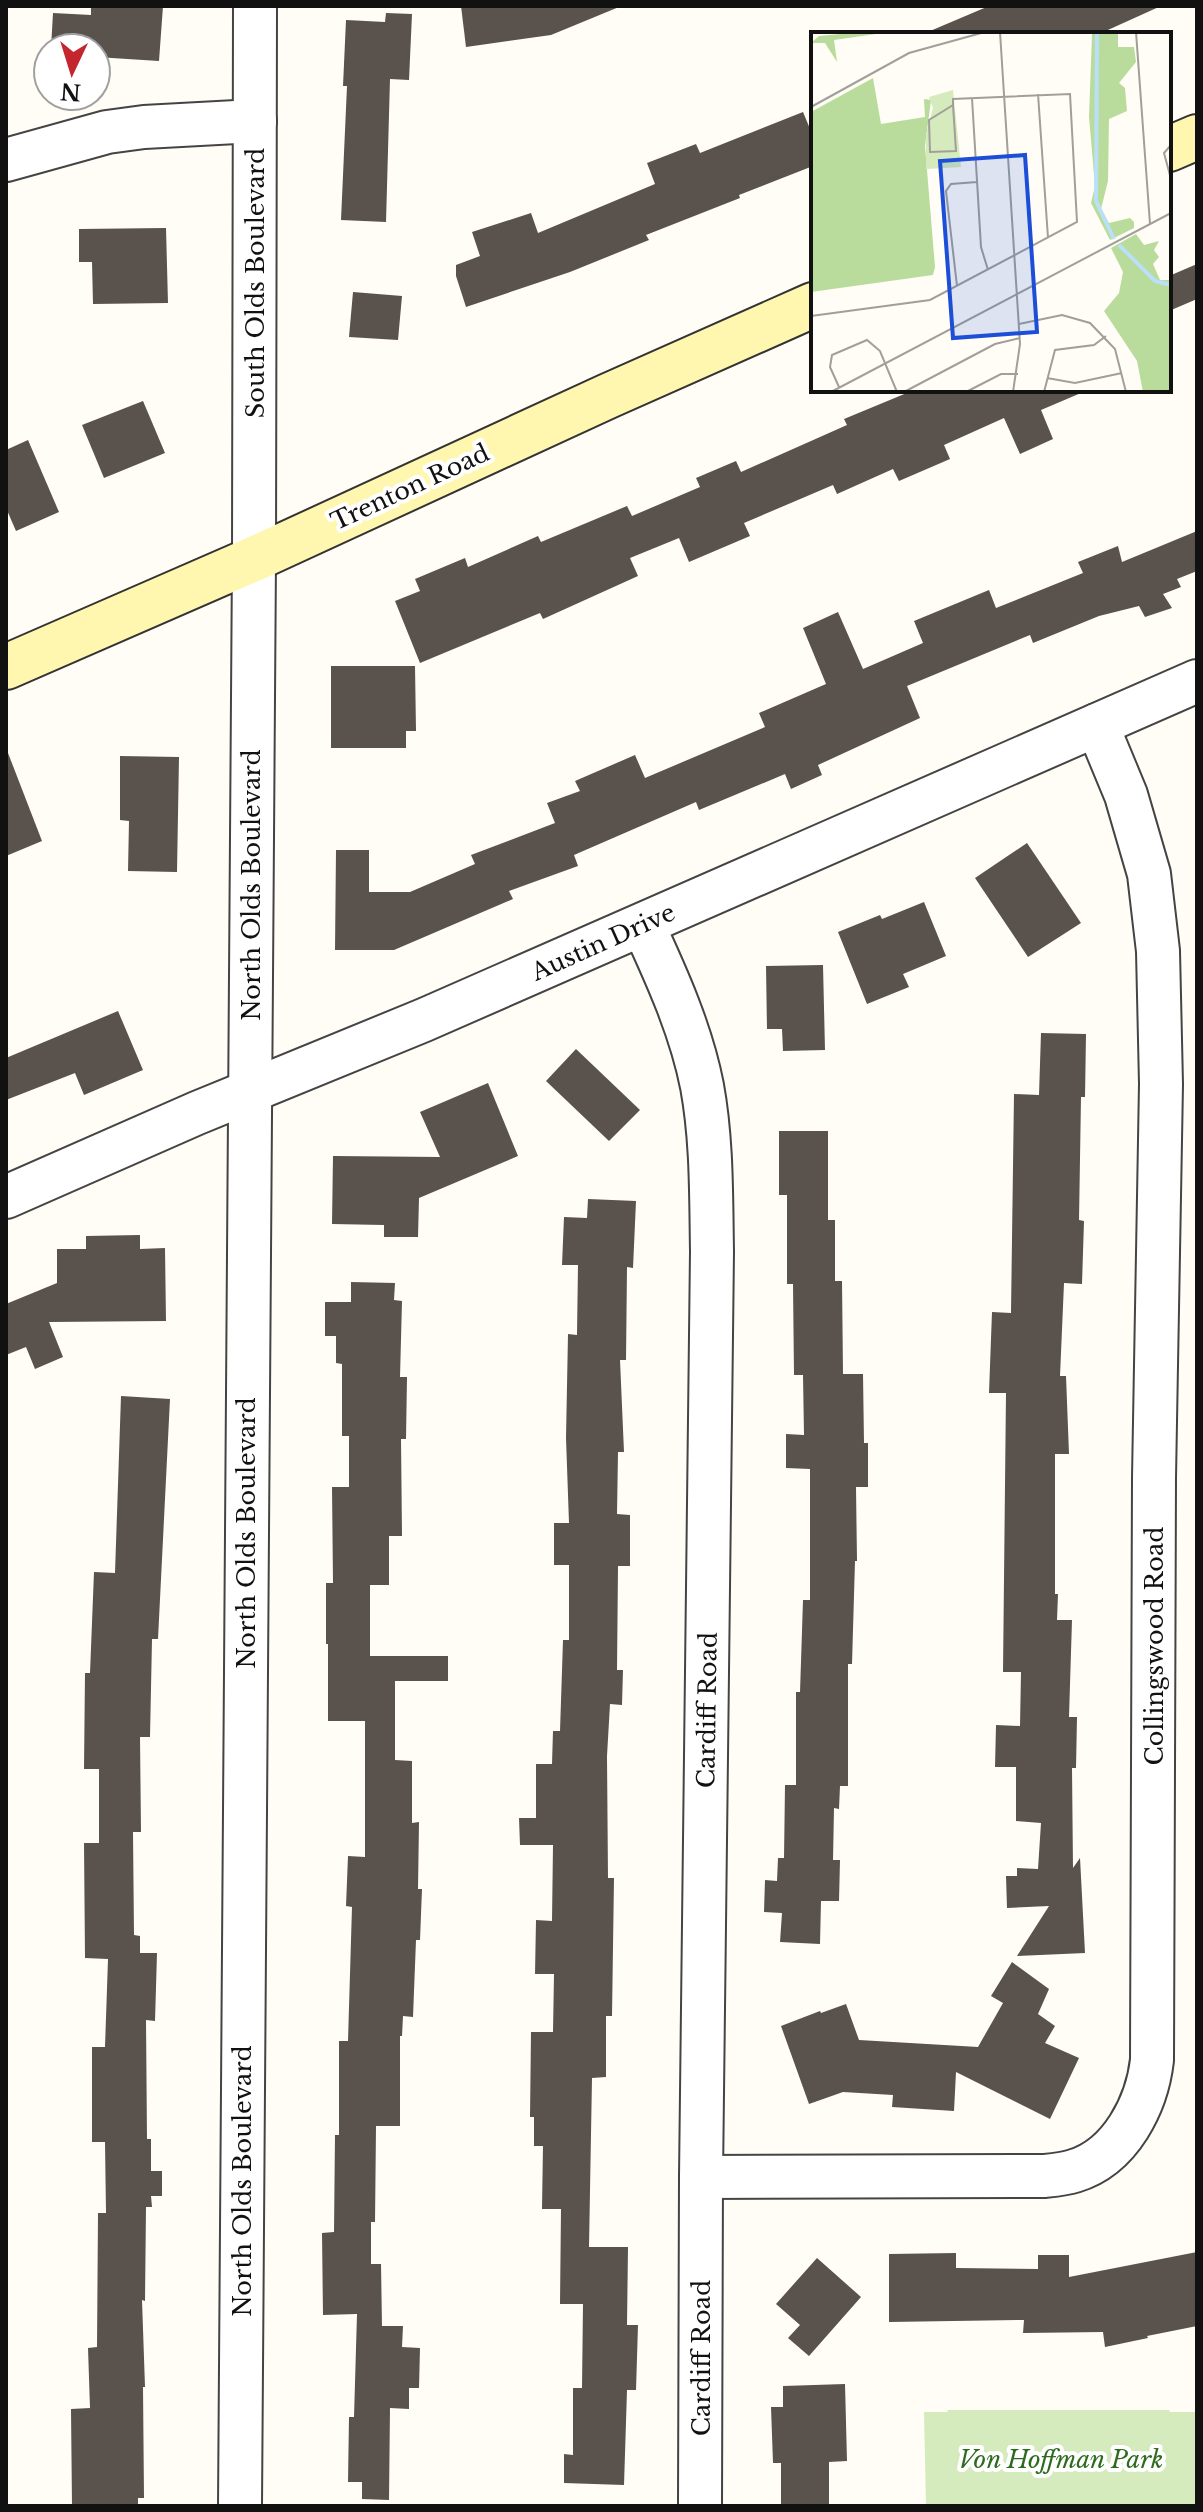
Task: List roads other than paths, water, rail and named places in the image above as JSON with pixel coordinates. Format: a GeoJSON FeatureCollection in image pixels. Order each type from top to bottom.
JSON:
{"type":"FeatureCollection","features":[{"type":"Feature","properties":{"kind":"main road"},"geometry":{"type":"LineString","coordinates":[[1171,148],[1197,137]]}},
{"type":"Feature","properties":{"kind":"main road","name":"Trenton Road"},"geometry":{"type":"LineString","coordinates":[[6,667],[254,559],[593,402],[811,306]]}},
{"type":"Feature","properties":{"kind":"street","name":"South Olds Boulevard"},"geometry":{"type":"LineString","coordinates":[[254,559],[255,6]]}},
{"type":"Feature","properties":{"kind":"street"},"geometry":{"type":"LineString","coordinates":[[6,160],[107,132],[255,121]]}},
{"type":"Feature","properties":{"kind":"street","name":"North Olds Boulevard"},"geometry":{"type":"LineString","coordinates":[[240,2506],[254,559]]}},
{"type":"Feature","properties":{"kind":"street","name":"Austin Drive"},"geometry":{"type":"LineString","coordinates":[[6,1197],[643,925],[1197,681]]}},
{"type":"Feature","properties":{"kind":"street","name":"Collingswood Road"},"geometry":{"type":"LineString","coordinates":[[701,2177],[1044,2176],[1075,2171],[1098,2159],[1117,2142],[1139,2111],[1149,2083],[1152,2044],[1154,1494],[1161,1084],[1158,951],[1149,874],[1126,795],[1097,725]]}},
{"type":"Feature","properties":{"kind":"street","name":"Cardiff Road"},"geometry":{"type":"LineString","coordinates":[[643,925],[688,1032],[702,1086],[710,1157],[712,1251],[700,2506]]}},
{"type":"Feature","properties":{"kind":"park label","name":"Von Hoffman Park"},"geometry":{"type":"Point","coordinates":[1061,2459]}}]}
